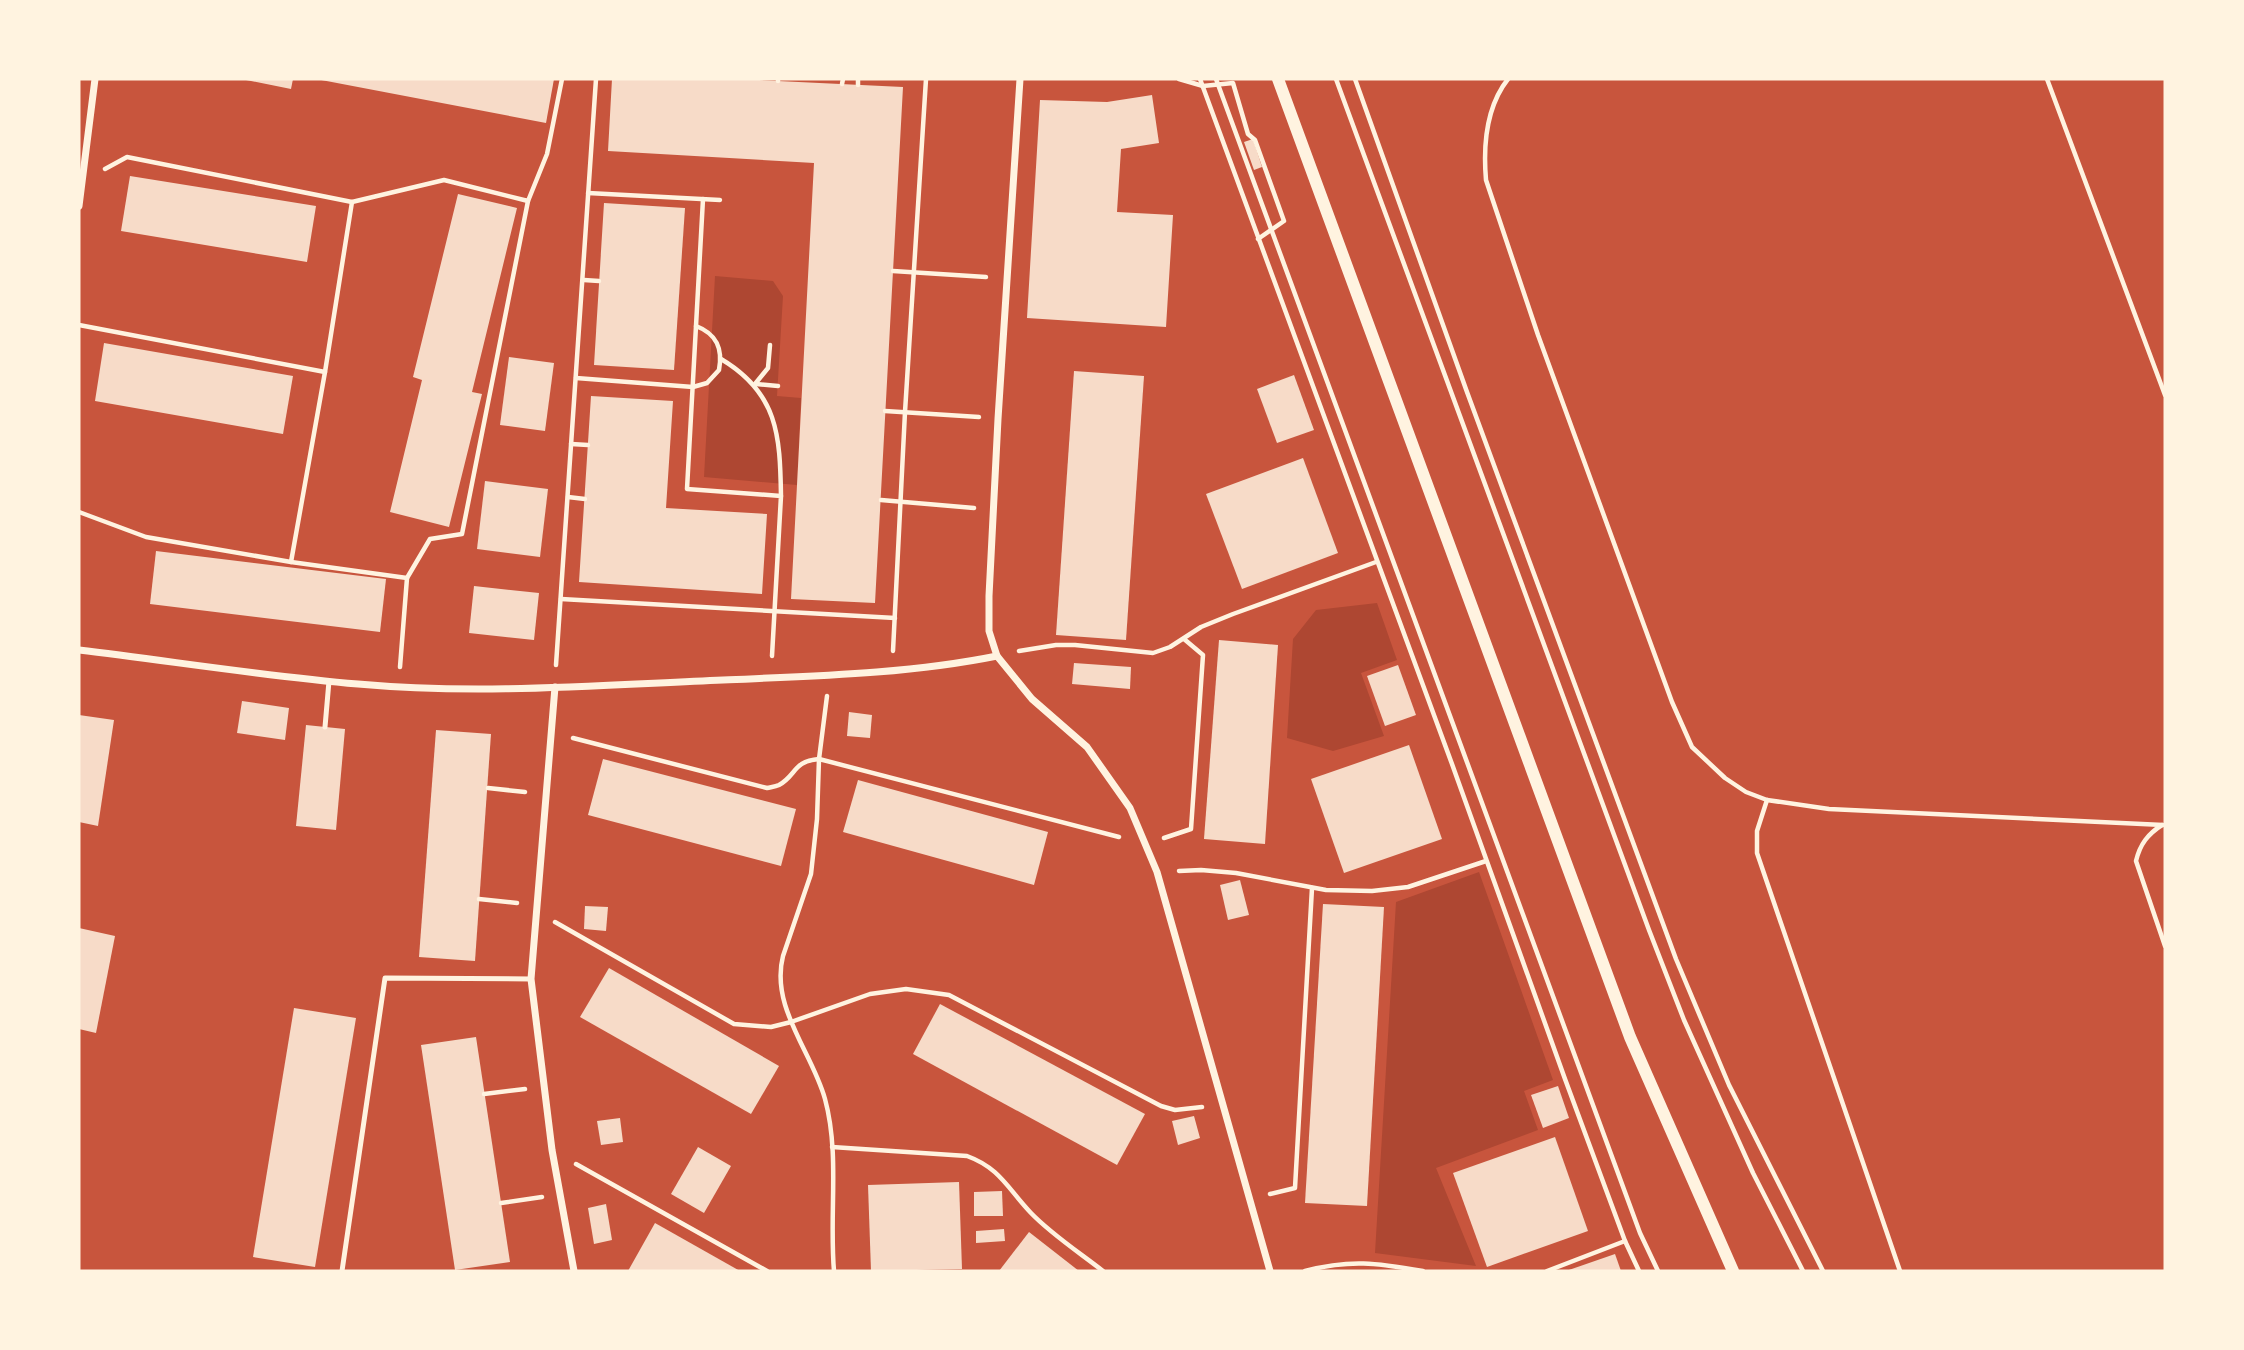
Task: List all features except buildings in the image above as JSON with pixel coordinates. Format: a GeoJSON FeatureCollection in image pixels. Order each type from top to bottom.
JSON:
{"type":"FeatureCollection","features":[{"type":"Feature","properties":{"kind":"street"},"geometry":{"type":"LineString","coordinates":[[79,206],[95,79]]}},
{"type":"Feature","properties":{"kind":"street"},"geometry":{"type":"LineString","coordinates":[[1020,79],[998,419],[989,631],[997,656],[1031,699],[1087,747],[1130,808],[1157,872],[1270,1271]]}},
{"type":"Feature","properties":{"kind":"street"},"geometry":{"type":"LineString","coordinates":[[1278,79],[1625,1025],[1733,1271]]}},
{"type":"Feature","properties":{"kind":"street"},"geometry":{"type":"LineString","coordinates":[[79,650],[329,681],[398,686],[555,687],[770,678],[951,665],[997,656]]}},
{"type":"Feature","properties":{"kind":"street"},"geometry":{"type":"LineString","coordinates":[[555,687],[531,979],[552,1150],[574,1271]]}},
{"type":"Feature","properties":{"kind":"lane"},"geometry":{"type":"LineString","coordinates":[[325,727],[329,681]]}},
{"type":"Feature","properties":{"kind":"lane"},"geometry":{"type":"LineString","coordinates":[[342,1271],[386,978],[531,979]]}},
{"type":"Feature","properties":{"kind":"path"},"geometry":{"type":"LineString","coordinates":[[398,686],[407,578],[430,539],[462,534],[528,201],[547,154],[562,79]]}},
{"type":"Feature","properties":{"kind":"path"},"geometry":{"type":"LineString","coordinates":[[555,687],[596,79]]}},
{"type":"Feature","properties":{"kind":"path"},"geometry":{"type":"LineString","coordinates":[[892,670],[926,79]]}},
{"type":"Feature","properties":{"kind":"path"},"geometry":{"type":"LineString","coordinates":[[1179,79],[1203,86],[1233,83],[1248,134],[1255,140],[1284,221],[1258,239]]}},
{"type":"Feature","properties":{"kind":"path"},"geometry":{"type":"LineString","coordinates":[[1200,79],[1625,1241],[1639,1271]]}},
{"type":"Feature","properties":{"kind":"path"},"geometry":{"type":"LineString","coordinates":[[1216,79],[1640,1233],[1658,1271]]}},
{"type":"Feature","properties":{"kind":"path"},"geometry":{"type":"LineString","coordinates":[[1336,79],[1679,1007],[1753,1173],[1803,1271]]}},
{"type":"Feature","properties":{"kind":"path"},"geometry":{"type":"LineString","coordinates":[[1355,79],[1676,959],[1729,1085],[1823,1271]]}},
{"type":"Feature","properties":{"kind":"path"},"geometry":{"type":"LineString","coordinates":[[1508,79],[1494,98],[1489,118],[1484,157],[1486,180],[1538,335],[1672,702],[1692,747],[1725,778],[1745,792],[1766,800],[1829,809],[2164,824]]}},
{"type":"Feature","properties":{"kind":"path"},"geometry":{"type":"LineString","coordinates":[[2047,79],[2165,395]]}},
{"type":"Feature","properties":{"kind":"path"},"geometry":{"type":"LineString","coordinates":[[82,181],[127,157],[352,202],[444,180],[528,201]]}},
{"type":"Feature","properties":{"kind":"path"},"geometry":{"type":"LineString","coordinates":[[589,193],[720,200]]}},
{"type":"Feature","properties":{"kind":"path"},"geometry":{"type":"LineString","coordinates":[[703,199],[687,489],[781,496]]}},
{"type":"Feature","properties":{"kind":"path"},"geometry":{"type":"LineString","coordinates":[[291,562],[352,202]]}},
{"type":"Feature","properties":{"kind":"path"},"geometry":{"type":"LineString","coordinates":[[893,271],[1008,278]]}},
{"type":"Feature","properties":{"kind":"path"},"geometry":{"type":"LineString","coordinates":[[584,280],[599,281]]}},
{"type":"Feature","properties":{"kind":"path"},"geometry":{"type":"LineString","coordinates":[[79,325],[325,372]]}},
{"type":"Feature","properties":{"kind":"path"},"geometry":{"type":"LineString","coordinates":[[576,377],[693,387],[707,383],[719,370],[720,348],[707,330],[696,326]]}},
{"type":"Feature","properties":{"kind":"path"},"geometry":{"type":"LineString","coordinates":[[755,384],[768,368],[770,345]]}},
{"type":"Feature","properties":{"kind":"path"},"geometry":{"type":"LineString","coordinates":[[721,359],[755,384],[772,413],[777,439],[781,496],[770,678]]}},
{"type":"Feature","properties":{"kind":"path"},"geometry":{"type":"LineString","coordinates":[[755,384],[778,386]]}},
{"type":"Feature","properties":{"kind":"path"},"geometry":{"type":"LineString","coordinates":[[885,411],[998,419]]}},
{"type":"Feature","properties":{"kind":"path"},"geometry":{"type":"LineString","coordinates":[[571,444],[588,445]]}},
{"type":"Feature","properties":{"kind":"path"},"geometry":{"type":"LineString","coordinates":[[568,497],[585,499]]}},
{"type":"Feature","properties":{"kind":"path"},"geometry":{"type":"LineString","coordinates":[[881,500],[993,510]]}},
{"type":"Feature","properties":{"kind":"path"},"geometry":{"type":"LineString","coordinates":[[79,512],[146,537],[291,562],[407,578]]}},
{"type":"Feature","properties":{"kind":"path"},"geometry":{"type":"LineString","coordinates":[[997,656],[1056,645],[1153,653],[1170,647],[1201,627],[1376,562]]}},
{"type":"Feature","properties":{"kind":"path"},"geometry":{"type":"LineString","coordinates":[[561,598],[895,618]]}},
{"type":"Feature","properties":{"kind":"path"},"geometry":{"type":"LineString","coordinates":[[552,732],[767,788],[780,785],[797,766],[819,759],[1145,845],[1191,829],[1203,655],[1184,639]]}},
{"type":"Feature","properties":{"kind":"path"},"geometry":{"type":"LineString","coordinates":[[830,674],[819,759],[817,819],[811,874],[779,968],[780,983],[791,1022],[824,1095],[831,1124],[834,1271]]}},
{"type":"Feature","properties":{"kind":"path"},"geometry":{"type":"LineString","coordinates":[[488,788],[546,794]]}},
{"type":"Feature","properties":{"kind":"path"},"geometry":{"type":"LineString","coordinates":[[1766,800],[1757,831],[1757,853],[1899,1271]]}},
{"type":"Feature","properties":{"kind":"path"},"geometry":{"type":"LineString","coordinates":[[2164,824],[2149,833],[2136,861],[2165,946]]}},
{"type":"Feature","properties":{"kind":"path"},"geometry":{"type":"LineString","coordinates":[[1157,872],[1201,870],[1236,873],[1312,888],[1372,891],[1408,887],[1486,861]]}},
{"type":"Feature","properties":{"kind":"path"},"geometry":{"type":"LineString","coordinates":[[1248,1200],[1295,1188],[1312,888]]}},
{"type":"Feature","properties":{"kind":"path"},"geometry":{"type":"LineString","coordinates":[[479,899],[536,908],[734,1024],[771,1027],[870,993],[906,989],[949,995],[1161,1106],[1175,1110],[1222,1105]]}},
{"type":"Feature","properties":{"kind":"path"},"geometry":{"type":"LineString","coordinates":[[484,1094],[543,1087]]}},
{"type":"Feature","properties":{"kind":"path"},"geometry":{"type":"LineString","coordinates":[[832,1147],[967,1156],[984,1162],[1006,1181],[1031,1213],[1103,1271]]}},
{"type":"Feature","properties":{"kind":"path"},"geometry":{"type":"LineString","coordinates":[[552,1150],[767,1271]]}},
{"type":"Feature","properties":{"kind":"path"},"geometry":{"type":"LineString","coordinates":[[501,1203],[560,1195]]}},
{"type":"Feature","properties":{"kind":"path"},"geometry":{"type":"LineString","coordinates":[[1546,1271],[1625,1241]]}},
{"type":"Feature","properties":{"kind":"path"},"geometry":{"type":"LineString","coordinates":[[1305,1271],[1357,1262],[1375,1262],[1423,1271]]}},
{"type":"Feature","properties":{"kind":"shaded area"},"geometry":{"type":"Polygon","coordinates":[[[715,276],[773,281],[783,296],[777,396],[801,398],[797,485],[704,477],[715,276]]]}},
{"type":"Feature","properties":{"kind":"shaded area"},"geometry":{"type":"Polygon","coordinates":[[[1377,603],[1397,660],[1361,673],[1384,736],[1333,751],[1287,738],[1293,639],[1316,610],[1377,603]]]}},
{"type":"Feature","properties":{"kind":"shaded area"},"geometry":{"type":"Polygon","coordinates":[[[1479,872],[1553,1080],[1524,1091],[1538,1130],[1436,1168],[1476,1266],[1375,1253],[1396,902],[1479,872]]]}}]}
